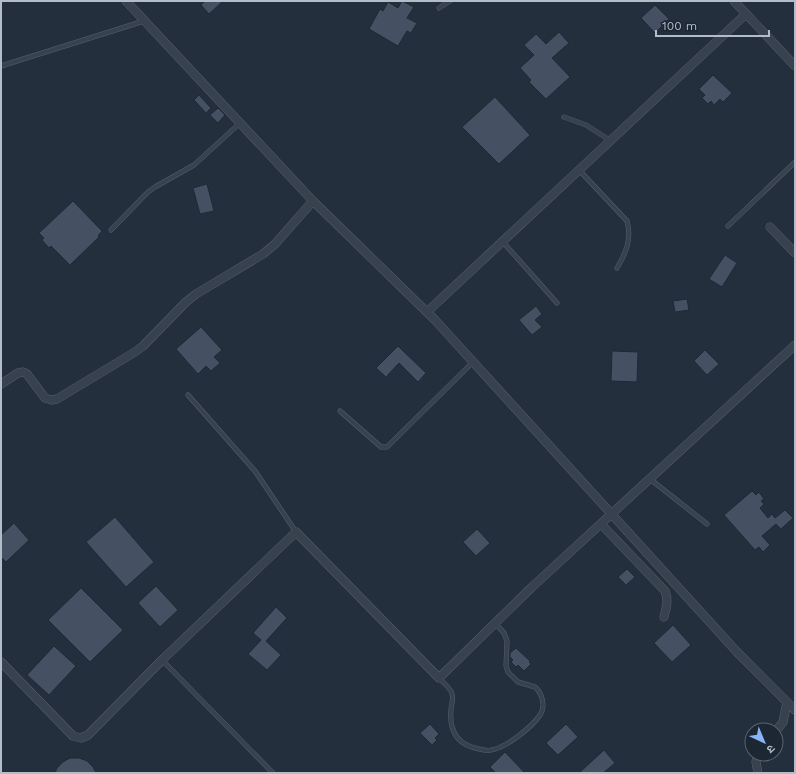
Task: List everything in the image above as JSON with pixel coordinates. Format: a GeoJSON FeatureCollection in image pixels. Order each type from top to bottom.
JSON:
{"type":"FeatureCollection","features":[{"type":"Feature","properties":{"kind":"street"},"geometry":{"type":"LineString","coordinates":[[126,1],[312,201],[427,312],[737,652],[795,710]]}},
{"type":"Feature","properties":{"kind":"street"},"geometry":{"type":"LineString","coordinates":[[734,1],[795,66]]}},
{"type":"Feature","properties":{"kind":"street"},"geometry":{"type":"LineString","coordinates":[[427,312],[580,171],[746,14]]}},
{"type":"Feature","properties":{"kind":"street"},"geometry":{"type":"LineString","coordinates":[[1,384],[18,373],[23,372],[27,374],[45,398],[52,400],[57,399],[143,346],[186,302],[196,294],[263,254],[275,244],[312,201]]}},
{"type":"Feature","properties":{"kind":"street"},"geometry":{"type":"LineString","coordinates":[[770,227],[795,253]]}},
{"type":"Feature","properties":{"kind":"street"},"geometry":{"type":"LineString","coordinates":[[1,662],[73,736],[81,738],[88,735],[162,660],[296,532],[438,678],[601,524],[795,345]]}},
{"type":"Feature","properties":{"kind":"street"},"geometry":{"type":"LineString","coordinates":[[601,524],[665,592],[668,604],[664,617]]}},
{"type":"Feature","properties":{"kind":"street"},"geometry":{"type":"LineString","coordinates":[[783,722],[787,702]]}},
{"type":"Feature","properties":{"kind":"street"},"geometry":{"type":"LineString","coordinates":[[756,762],[758,773]]}},
{"type":"Feature","properties":{"kind":"lane"},"geometry":{"type":"LineString","coordinates":[[439,8],[450,1]]}},
{"type":"Feature","properties":{"kind":"lane"},"geometry":{"type":"LineString","coordinates":[[1,66],[144,20]]}},
{"type":"Feature","properties":{"kind":"lane"},"geometry":{"type":"LineString","coordinates":[[564,117],[586,125],[612,141]]}},
{"type":"Feature","properties":{"kind":"lane"},"geometry":{"type":"LineString","coordinates":[[111,230],[148,192],[194,165],[240,123]]}},
{"type":"Feature","properties":{"kind":"lane"},"geometry":{"type":"LineString","coordinates":[[728,226],[795,162]]}},
{"type":"Feature","properties":{"kind":"lane"},"geometry":{"type":"LineString","coordinates":[[580,171],[627,221],[629,226],[628,245],[625,255],[618,268]]}},
{"type":"Feature","properties":{"kind":"lane"},"geometry":{"type":"LineString","coordinates":[[503,242],[557,303]]}},
{"type":"Feature","properties":{"kind":"lane"},"geometry":{"type":"LineString","coordinates":[[340,411],[382,447],[386,447],[474,362]]}},
{"type":"Feature","properties":{"kind":"lane"},"geometry":{"type":"LineString","coordinates":[[188,394],[256,471],[296,532]]}},
{"type":"Feature","properties":{"kind":"lane"},"geometry":{"type":"LineString","coordinates":[[650,479],[706,524]]}},
{"type":"Feature","properties":{"kind":"lane"},"geometry":{"type":"LineString","coordinates":[[438,678],[450,690],[453,696],[450,722],[452,730],[456,737],[469,746],[478,749],[490,750],[500,747],[516,737],[532,724],[542,709],[542,696],[536,686],[518,682],[508,672],[506,666],[507,641],[504,633],[495,623]]}},
{"type":"Feature","properties":{"kind":"lane"},"geometry":{"type":"LineString","coordinates":[[162,660],[274,773]]}},
{"type":"Feature","properties":{"kind":"building"},"geometry":{"type":"Polygon","coordinates":[[[205,1],[223,1],[209,14],[201,5],[205,1]]]}},
{"type":"Feature","properties":{"kind":"building"},"geometry":{"type":"Polygon","coordinates":[[[402,1],[414,7],[407,18],[417,23],[411,33],[407,31],[398,46],[369,29],[380,9],[383,11],[388,2],[398,8],[402,1]]]}},
{"type":"Feature","properties":{"kind":"building"},"geometry":{"type":"Polygon","coordinates":[[[655,5],[669,19],[655,33],[641,18],[655,5]]]}},
{"type":"Feature","properties":{"kind":"building"},"geometry":{"type":"Polygon","coordinates":[[[559,32],[569,43],[552,58],[570,77],[546,99],[529,82],[531,80],[520,68],[534,55],[524,45],[536,34],[546,44],[559,32]]]}},
{"type":"Feature","properties":{"kind":"building"},"geometry":{"type":"Polygon","coordinates":[[[713,75],[732,93],[723,102],[720,99],[714,105],[711,101],[708,104],[702,98],[705,95],[699,89],[713,75]]]}},
{"type":"Feature","properties":{"kind":"building"},"geometry":{"type":"Polygon","coordinates":[[[199,95],[211,108],[206,113],[194,100],[199,95]]]}},
{"type":"Feature","properties":{"kind":"building"},"geometry":{"type":"Polygon","coordinates":[[[495,97],[530,135],[499,164],[462,127],[495,97]]]}},
{"type":"Feature","properties":{"kind":"building"},"geometry":{"type":"Polygon","coordinates":[[[218,108],[225,115],[218,123],[210,115],[218,108]]]}},
{"type":"Feature","properties":{"kind":"building"},"geometry":{"type":"Polygon","coordinates":[[[207,184],[214,211],[200,214],[193,188],[207,184]]]}},
{"type":"Feature","properties":{"kind":"building"},"geometry":{"type":"Polygon","coordinates":[[[73,201],[102,231],[98,236],[99,237],[70,265],[51,246],[49,248],[42,240],[44,238],[39,233],[73,201]]]}},
{"type":"Feature","properties":{"kind":"building"},"geometry":{"type":"Polygon","coordinates":[[[725,255],[737,263],[722,287],[709,279],[725,255]]]}},
{"type":"Feature","properties":{"kind":"building"},"geometry":{"type":"Polygon","coordinates":[[[687,299],[689,310],[675,312],[673,301],[687,299]]]}},
{"type":"Feature","properties":{"kind":"building"},"geometry":{"type":"Polygon","coordinates":[[[536,306],[542,314],[535,320],[542,327],[532,335],[519,320],[536,306]]]}},
{"type":"Feature","properties":{"kind":"building"},"geometry":{"type":"Polygon","coordinates":[[[201,327],[222,350],[214,357],[220,363],[211,371],[206,366],[198,374],[176,349],[201,327]]]}},
{"type":"Feature","properties":{"kind":"building"},"geometry":{"type":"Polygon","coordinates":[[[398,346],[426,373],[418,382],[399,363],[386,377],[376,368],[398,346]]]}},
{"type":"Feature","properties":{"kind":"building"},"geometry":{"type":"Polygon","coordinates":[[[705,350],[719,364],[707,375],[694,361],[705,350]]]}},
{"type":"Feature","properties":{"kind":"building"},"geometry":{"type":"Polygon","coordinates":[[[612,351],[638,352],[637,382],[611,381],[612,351]]]}},
{"type":"Feature","properties":{"kind":"building"},"geometry":{"type":"Polygon","coordinates":[[[752,491],[756,495],[759,492],[764,499],[761,501],[764,504],[760,508],[768,518],[772,514],[775,518],[785,510],[793,518],[781,529],[776,524],[762,536],[770,545],[763,552],[759,547],[755,550],[724,515],[752,491]]]}},
{"type":"Feature","properties":{"kind":"building"},"geometry":{"type":"Polygon","coordinates":[[[115,517],[154,562],[126,587],[86,542],[115,517]]]}},
{"type":"Feature","properties":{"kind":"building"},"geometry":{"type":"Polygon","coordinates":[[[14,523],[29,540],[6,562],[1,557],[1,535],[14,523]]]}},
{"type":"Feature","properties":{"kind":"building"},"geometry":{"type":"Polygon","coordinates":[[[477,529],[490,543],[476,556],[463,542],[477,529]]]}},
{"type":"Feature","properties":{"kind":"building"},"geometry":{"type":"Polygon","coordinates":[[[627,569],[635,577],[626,585],[618,577],[627,569]]]}},
{"type":"Feature","properties":{"kind":"building"},"geometry":{"type":"Polygon","coordinates":[[[156,586],[178,610],[160,627],[138,603],[156,586]]]}},
{"type":"Feature","properties":{"kind":"building"},"geometry":{"type":"Polygon","coordinates":[[[81,588],[123,630],[90,662],[48,620],[81,588]]]}},
{"type":"Feature","properties":{"kind":"building"},"geometry":{"type":"Polygon","coordinates":[[[276,607],[287,618],[266,641],[281,655],[267,670],[248,654],[261,640],[253,633],[276,607]]]}},
{"type":"Feature","properties":{"kind":"building"},"geometry":{"type":"Polygon","coordinates":[[[673,625],[691,645],[672,662],[654,643],[673,625]]]}},
{"type":"Feature","properties":{"kind":"building"},"geometry":{"type":"Polygon","coordinates":[[[54,646],[76,666],[49,695],[27,675],[54,646]]]}},
{"type":"Feature","properties":{"kind":"building"},"geometry":{"type":"Polygon","coordinates":[[[516,648],[530,661],[529,662],[531,664],[524,671],[518,665],[516,667],[511,662],[513,660],[510,657],[510,653],[516,648]]]}},
{"type":"Feature","properties":{"kind":"building"},"geometry":{"type":"Polygon","coordinates":[[[430,724],[439,734],[435,738],[437,740],[432,745],[420,733],[430,724]]]}},
{"type":"Feature","properties":{"kind":"building"},"geometry":{"type":"Polygon","coordinates":[[[566,724],[578,737],[558,755],[546,743],[566,724]]]}},
{"type":"Feature","properties":{"kind":"building"},"geometry":{"type":"Polygon","coordinates":[[[604,750],[615,763],[603,773],[579,773],[604,750]]]}},
{"type":"Feature","properties":{"kind":"building"},"geometry":{"type":"Polygon","coordinates":[[[505,752],[525,773],[496,773],[490,767],[505,752]]]}},
{"type":"Feature","properties":{"kind":"building"},"geometry":{"type":"Polygon","coordinates":[[[70,758],[79,758],[87,761],[96,773],[55,773],[57,768],[63,762],[70,758]]]}}]}
